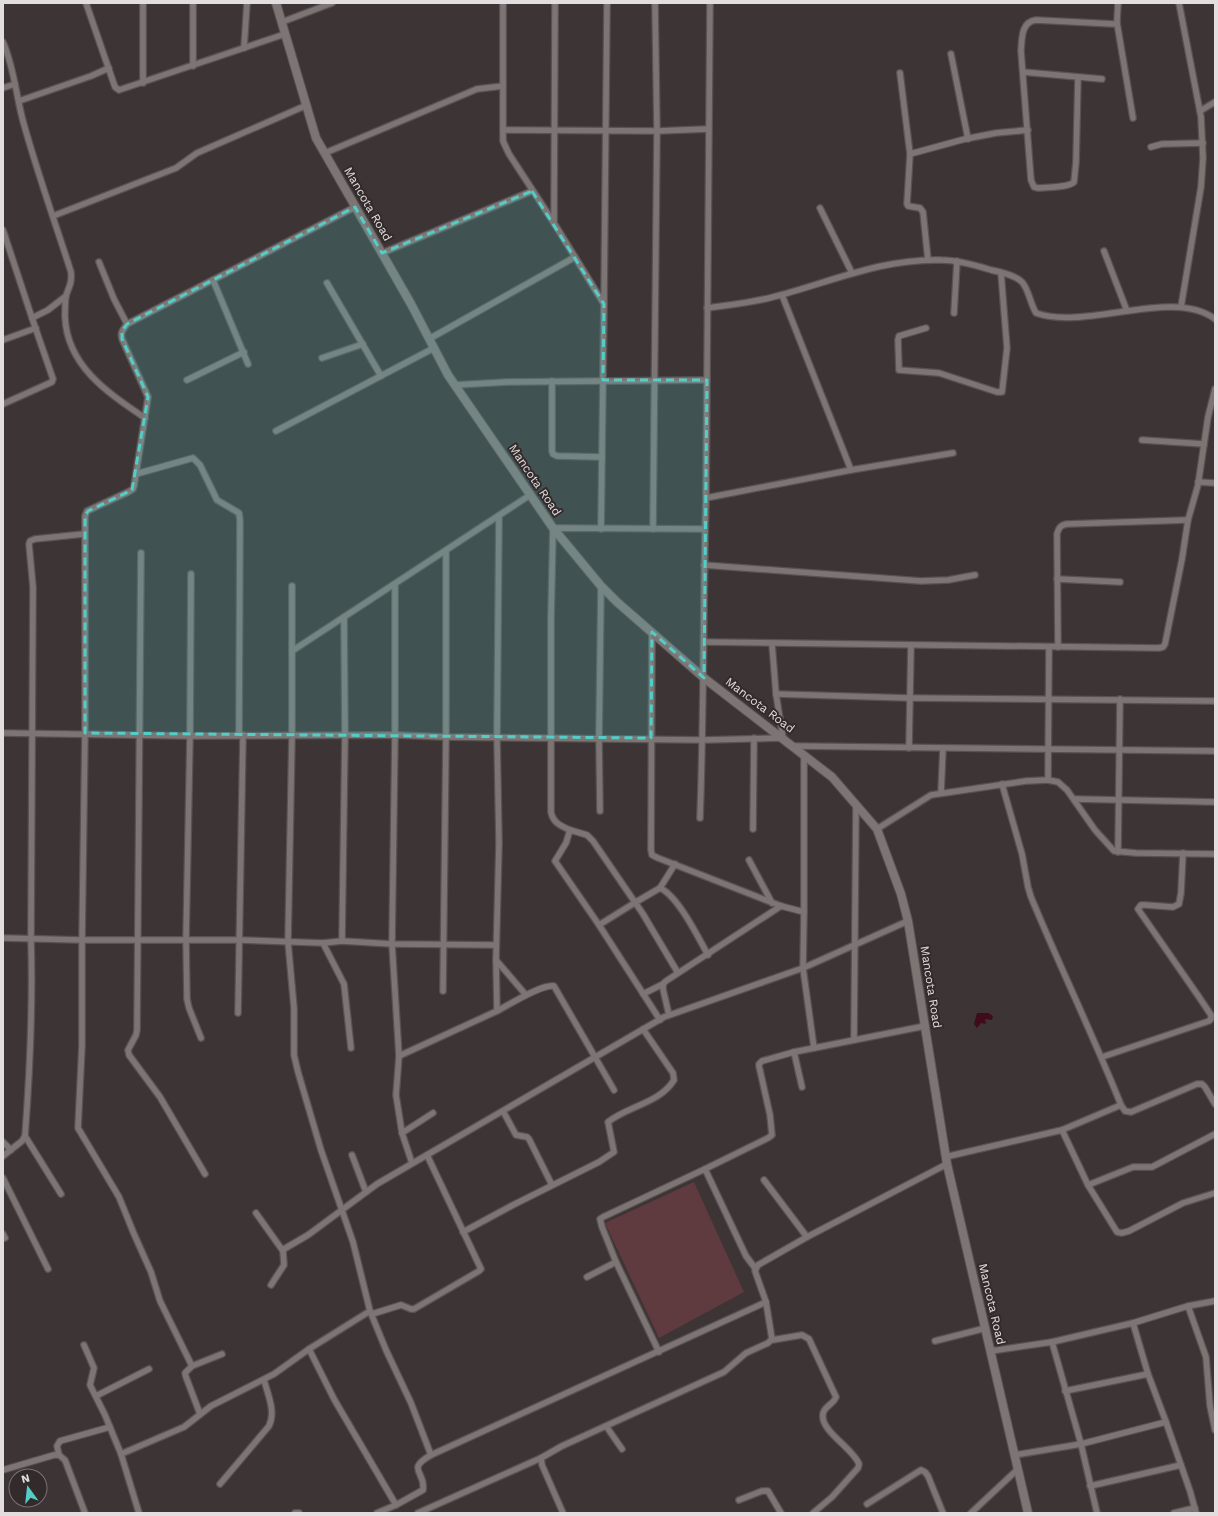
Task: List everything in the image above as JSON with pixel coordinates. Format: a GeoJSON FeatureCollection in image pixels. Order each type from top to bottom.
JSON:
{"type":"FeatureCollection","features":[{"type":"Feature","properties":{"kind":"main road","name":"Mancota Road"},"geometry":{"type":"LineString","coordinates":[[276,3],[316,138],[382,253],[448,375],[553,528],[601,586],[704,678],[832,776],[877,829],[901,894],[908,921],[946,1161],[1028,1513]]}},
{"type":"Feature","properties":{"kind":"street"},"geometry":{"type":"LineString","coordinates":[[143,3],[143,83]]}},
{"type":"Feature","properties":{"kind":"street"},"geometry":{"type":"LineString","coordinates":[[193,3],[193,66]]}},
{"type":"Feature","properties":{"kind":"street"},"geometry":{"type":"LineString","coordinates":[[244,48],[247,3]]}},
{"type":"Feature","properties":{"kind":"street"},"geometry":{"type":"LineString","coordinates":[[282,22],[332,3]]}},
{"type":"Feature","properties":{"kind":"street"},"geometry":{"type":"LineString","coordinates":[[503,3],[503,130],[505,148],[604,304]]}},
{"type":"Feature","properties":{"kind":"street"},"geometry":{"type":"LineString","coordinates":[[554,223],[555,3]]}},
{"type":"Feature","properties":{"kind":"street"},"geometry":{"type":"LineString","coordinates":[[601,530],[607,3]]}},
{"type":"Feature","properties":{"kind":"street"},"geometry":{"type":"LineString","coordinates":[[653,529],[653,380],[657,131],[655,3]]}},
{"type":"Feature","properties":{"kind":"street"},"geometry":{"type":"LineString","coordinates":[[700,818],[704,678],[710,3]]}},
{"type":"Feature","properties":{"kind":"street"},"geometry":{"type":"LineString","coordinates":[[1118,3],[1117,23],[1133,118]]}},
{"type":"Feature","properties":{"kind":"street"},"geometry":{"type":"LineString","coordinates":[[1179,3],[1200,111],[1204,158],[1201,187],[1181,307]]}},
{"type":"Feature","properties":{"kind":"street"},"geometry":{"type":"LineString","coordinates":[[87,5],[115,87],[119,90],[285,34]]}},
{"type":"Feature","properties":{"kind":"street"},"geometry":{"type":"LineString","coordinates":[[1078,77],[1075,176],[1072,184],[1038,188],[1032,185],[1031,180],[1023,72],[1022,33],[1028,22],[1036,20],[1117,23]]}},
{"type":"Feature","properties":{"kind":"street"},"geometry":{"type":"LineString","coordinates":[[3,42],[8,54],[18,102],[41,183],[71,272],[72,281],[66,296],[66,325],[72,348],[76,358],[95,380],[115,398],[145,418]]}},
{"type":"Feature","properties":{"kind":"street"},"geometry":{"type":"LineString","coordinates":[[951,54],[968,139]]}},
{"type":"Feature","properties":{"kind":"street"},"geometry":{"type":"LineString","coordinates":[[18,102],[109,68]]}},
{"type":"Feature","properties":{"kind":"street"},"geometry":{"type":"LineString","coordinates":[[1023,72],[1102,79]]}},
{"type":"Feature","properties":{"kind":"street"},"geometry":{"type":"LineString","coordinates":[[900,73],[910,154],[907,204],[908,206],[920,208],[923,212],[928,260]]}},
{"type":"Feature","properties":{"kind":"street"},"geometry":{"type":"LineString","coordinates":[[3,88],[15,84]]}},
{"type":"Feature","properties":{"kind":"street"},"geometry":{"type":"LineString","coordinates":[[325,153],[477,89],[503,86]]}},
{"type":"Feature","properties":{"kind":"street"},"geometry":{"type":"LineString","coordinates":[[1200,111],[1215,102]]}},
{"type":"Feature","properties":{"kind":"street"},"geometry":{"type":"LineString","coordinates":[[53,216],[176,168],[197,154],[307,105]]}},
{"type":"Feature","properties":{"kind":"street"},"geometry":{"type":"LineString","coordinates":[[503,130],[555,129],[657,131],[708,129]]}},
{"type":"Feature","properties":{"kind":"street"},"geometry":{"type":"LineString","coordinates":[[910,154],[996,133],[1028,130]]}},
{"type":"Feature","properties":{"kind":"street"},"geometry":{"type":"LineString","coordinates":[[1150,147],[1162,144],[1203,143]]}},
{"type":"Feature","properties":{"kind":"street"},"geometry":{"type":"LineString","coordinates":[[382,253],[532,191]]}},
{"type":"Feature","properties":{"kind":"street"},"geometry":{"type":"LineString","coordinates":[[192,1366],[160,1301],[151,1272],[119,1197],[78,1128],[82,1045],[85,733],[85,516],[87,511],[131,491],[134,486],[148,397],[120,335],[127,324],[356,207]]}},
{"type":"Feature","properties":{"kind":"street"},"geometry":{"type":"LineString","coordinates":[[820,208],[852,273]]}},
{"type":"Feature","properties":{"kind":"street"},"geometry":{"type":"LineString","coordinates":[[3,230],[53,379],[52,382],[3,404]]}},
{"type":"Feature","properties":{"kind":"street"},"geometry":{"type":"LineString","coordinates":[[1104,251],[1127,311]]}},
{"type":"Feature","properties":{"kind":"street"},"geometry":{"type":"LineString","coordinates":[[429,339],[575,257]]}},
{"type":"Feature","properties":{"kind":"street"},"geometry":{"type":"LineString","coordinates":[[707,308],[749,302],[782,295],[852,273],[898,263],[928,260],[956,261],[1001,272],[1021,281],[1036,313],[1042,315],[1068,317],[1088,316],[1127,311],[1181,307],[1198,310],[1215,319]]}},
{"type":"Feature","properties":{"kind":"street"},"geometry":{"type":"LineString","coordinates":[[954,313],[956,261]]}},
{"type":"Feature","properties":{"kind":"street"},"geometry":{"type":"LineString","coordinates":[[99,262],[114,299],[127,324]]}},
{"type":"Feature","properties":{"kind":"street"},"geometry":{"type":"LineString","coordinates":[[926,328],[899,336],[899,370],[939,374],[997,392],[1002,392],[1007,348],[1001,272]]}},
{"type":"Feature","properties":{"kind":"street"},"geometry":{"type":"LineString","coordinates":[[213,280],[248,364]]}},
{"type":"Feature","properties":{"kind":"street"},"geometry":{"type":"LineString","coordinates":[[326,283],[381,376]]}},
{"type":"Feature","properties":{"kind":"street"},"geometry":{"type":"LineString","coordinates":[[782,295],[851,470]]}},
{"type":"Feature","properties":{"kind":"street"},"geometry":{"type":"LineString","coordinates":[[32,318],[48,310],[66,296]]}},
{"type":"Feature","properties":{"kind":"street"},"geometry":{"type":"LineString","coordinates":[[3,340],[36,328]]}},
{"type":"Feature","properties":{"kind":"street"},"geometry":{"type":"LineString","coordinates":[[322,358],[363,344]]}},
{"type":"Feature","properties":{"kind":"street"},"geometry":{"type":"LineString","coordinates":[[276,431],[434,348]]}},
{"type":"Feature","properties":{"kind":"street"},"geometry":{"type":"LineString","coordinates":[[187,380],[244,352]]}},
{"type":"Feature","properties":{"kind":"street"},"geometry":{"type":"LineString","coordinates":[[455,385],[552,381],[707,380]]}},
{"type":"Feature","properties":{"kind":"street"},"geometry":{"type":"LineString","coordinates":[[552,381],[553,454],[557,456],[602,457]]}},
{"type":"Feature","properties":{"kind":"street"},"geometry":{"type":"LineString","coordinates":[[704,642],[772,644],[1163,647],[1165,644],[1181,566],[1188,520],[1198,482],[1208,417],[1215,389]]}},
{"type":"Feature","properties":{"kind":"street"},"geometry":{"type":"LineString","coordinates":[[1142,440],[1204,444]]}},
{"type":"Feature","properties":{"kind":"street"},"geometry":{"type":"LineString","coordinates":[[706,498],[851,470],[953,453]]}},
{"type":"Feature","properties":{"kind":"street"},"geometry":{"type":"LineString","coordinates":[[136,474],[193,458],[200,465],[217,500],[239,513],[241,735],[238,1013]]}},
{"type":"Feature","properties":{"kind":"street"},"geometry":{"type":"LineString","coordinates":[[1198,482],[1215,483]]}},
{"type":"Feature","properties":{"kind":"street"},"geometry":{"type":"LineString","coordinates":[[292,651],[530,495]]}},
{"type":"Feature","properties":{"kind":"street"},"geometry":{"type":"LineString","coordinates":[[497,1011],[496,945],[499,843],[497,737],[499,516]]}},
{"type":"Feature","properties":{"kind":"street"},"geometry":{"type":"LineString","coordinates":[[1058,647],[1058,528],[1062,525],[1188,520]]}},
{"type":"Feature","properties":{"kind":"street"},"geometry":{"type":"LineString","coordinates":[[678,973],[636,902],[593,841],[587,835],[557,824],[552,816],[550,737],[553,528],[601,530],[705,529]]}},
{"type":"Feature","properties":{"kind":"street"},"geometry":{"type":"LineString","coordinates":[[3,1156],[22,1141],[25,1136],[31,1058],[33,587],[29,544],[31,540],[35,539],[84,534]]}},
{"type":"Feature","properties":{"kind":"street"},"geometry":{"type":"LineString","coordinates":[[443,991],[446,737],[446,551]]}},
{"type":"Feature","properties":{"kind":"street"},"geometry":{"type":"LineString","coordinates":[[141,553],[137,1030],[128,1050],[129,1055],[160,1097],[206,1174]]}},
{"type":"Feature","properties":{"kind":"street"},"geometry":{"type":"LineString","coordinates":[[704,565],[913,581],[934,581],[975,575]]}},
{"type":"Feature","properties":{"kind":"street"},"geometry":{"type":"LineString","coordinates":[[191,574],[190,736],[186,940],[187,1000],[201,1038]]}},
{"type":"Feature","properties":{"kind":"street"},"geometry":{"type":"LineString","coordinates":[[1057,579],[1120,582]]}},
{"type":"Feature","properties":{"kind":"street"},"geometry":{"type":"LineString","coordinates":[[396,584],[392,944],[399,1056],[396,1095],[402,1133],[412,1163]]}},
{"type":"Feature","properties":{"kind":"street"},"geometry":{"type":"LineString","coordinates":[[292,586],[292,736],[288,942],[294,1008],[294,1055],[321,1150],[353,1242],[371,1313],[386,1350],[411,1403],[432,1455]]}},
{"type":"Feature","properties":{"kind":"street"},"geometry":{"type":"LineString","coordinates":[[600,811],[599,739],[601,586]]}},
{"type":"Feature","properties":{"kind":"street"},"geometry":{"type":"LineString","coordinates":[[342,941],[345,735],[344,617]]}},
{"type":"Feature","properties":{"kind":"street"},"geometry":{"type":"LineString","coordinates":[[652,632],[652,855],[772,903],[804,912]]}},
{"type":"Feature","properties":{"kind":"street"},"geometry":{"type":"LineString","coordinates":[[3,733],[85,733],[190,736],[395,735],[703,740],[783,738],[776,694],[772,644]]}},
{"type":"Feature","properties":{"kind":"street"},"geometry":{"type":"LineString","coordinates":[[909,748],[911,645]]}},
{"type":"Feature","properties":{"kind":"street"},"geometry":{"type":"LineString","coordinates":[[1048,780],[1049,647]]}},
{"type":"Feature","properties":{"kind":"street"},"geometry":{"type":"LineString","coordinates":[[776,694],[909,698],[1215,701]]}},
{"type":"Feature","properties":{"kind":"street"},"geometry":{"type":"LineString","coordinates":[[1118,852],[1120,700]]}},
{"type":"Feature","properties":{"kind":"street"},"geometry":{"type":"LineString","coordinates":[[753,829],[754,738]]}},
{"type":"Feature","properties":{"kind":"street"},"geometry":{"type":"LineString","coordinates":[[793,746],[1215,751]]}},
{"type":"Feature","properties":{"kind":"street"},"geometry":{"type":"LineString","coordinates":[[941,793],[943,748]]}},
{"type":"Feature","properties":{"kind":"street"},"geometry":{"type":"LineString","coordinates":[[804,755],[803,968],[814,1048]]}},
{"type":"Feature","properties":{"kind":"street"},"geometry":{"type":"LineString","coordinates":[[877,829],[931,795],[1002,784],[1048,780],[1058,782],[1074,799],[1095,830],[1109,846],[1118,852],[1215,854]]}},
{"type":"Feature","properties":{"kind":"street"},"geometry":{"type":"LineString","coordinates":[[1002,784],[1022,854],[1031,897],[1083,1018],[1102,1057],[1121,1105],[1125,1111],[1131,1112],[1197,1084],[1202,1084],[1205,1086],[1215,1104]]}},
{"type":"Feature","properties":{"kind":"street"},"geometry":{"type":"LineString","coordinates":[[1074,799],[1215,802]]}},
{"type":"Feature","properties":{"kind":"street"},"geometry":{"type":"LineString","coordinates":[[854,1040],[856,804]]}},
{"type":"Feature","properties":{"kind":"street"},"geometry":{"type":"LineString","coordinates":[[570,830],[566,843],[555,861],[599,925],[660,1020]]}},
{"type":"Feature","properties":{"kind":"street"},"geometry":{"type":"LineString","coordinates":[[1102,1057],[1213,1021],[1211,1015],[1199,997],[1138,909],[1141,905],[1173,907],[1179,904],[1182,893],[1183,853]]}},
{"type":"Feature","properties":{"kind":"street"},"geometry":{"type":"LineString","coordinates":[[749,860],[772,903]]}},
{"type":"Feature","properties":{"kind":"street"},"geometry":{"type":"LineString","coordinates":[[599,925],[660,888],[675,864]]}},
{"type":"Feature","properties":{"kind":"street"},"geometry":{"type":"LineString","coordinates":[[660,888],[673,899],[681,909],[708,955]]}},
{"type":"Feature","properties":{"kind":"street"},"geometry":{"type":"LineString","coordinates":[[643,994],[663,984],[781,906]]}},
{"type":"Feature","properties":{"kind":"street"},"geometry":{"type":"LineString","coordinates":[[283,1251],[287,1247],[308,1235],[377,1184],[669,1015],[803,968],[908,921]]}},
{"type":"Feature","properties":{"kind":"street"},"geometry":{"type":"LineString","coordinates":[[3,938],[82,940],[239,940],[323,943],[342,941],[392,944],[496,945]]}},
{"type":"Feature","properties":{"kind":"street"},"geometry":{"type":"LineString","coordinates":[[323,943],[344,984],[351,1048]]}},
{"type":"Feature","properties":{"kind":"street"},"geometry":{"type":"LineString","coordinates":[[496,960],[526,995]]}},
{"type":"Feature","properties":{"kind":"street"},"geometry":{"type":"LineString","coordinates":[[663,984],[669,1015]]}},
{"type":"Feature","properties":{"kind":"street"},"geometry":{"type":"LineString","coordinates":[[399,1056],[497,1011],[526,995],[549,986],[554,986],[614,1090]]}},
{"type":"Feature","properties":{"kind":"street"},"geometry":{"type":"LineString","coordinates":[[659,1352],[616,1262],[600,1219],[772,1135],[759,1064],[765,1060],[794,1052],[925,1026]]}},
{"type":"Feature","properties":{"kind":"street"},"geometry":{"type":"LineString","coordinates":[[463,1232],[611,1155],[614,1152],[608,1122],[653,1099],[667,1089],[674,1080],[673,1073],[644,1029]]}},
{"type":"Feature","properties":{"kind":"street"},"geometry":{"type":"LineString","coordinates":[[794,1052],[802,1087]]}},
{"type":"Feature","properties":{"kind":"street"},"geometry":{"type":"LineString","coordinates":[[755,1268],[761,1262],[946,1161],[1062,1130],[1121,1105]]}},
{"type":"Feature","properties":{"kind":"street"},"geometry":{"type":"LineString","coordinates":[[503,1111],[516,1135],[525,1136],[529,1139],[552,1185]]}},
{"type":"Feature","properties":{"kind":"street"},"geometry":{"type":"LineString","coordinates":[[402,1133],[433,1113]]}},
{"type":"Feature","properties":{"kind":"street"},"geometry":{"type":"LineString","coordinates":[[1062,1130],[1088,1185],[1117,1232],[1129,1231],[1183,1203],[1215,1193]]}},
{"type":"Feature","properties":{"kind":"street"},"geometry":{"type":"LineString","coordinates":[[1088,1185],[1133,1166],[1152,1167],[1215,1134]]}},
{"type":"Feature","properties":{"kind":"street"},"geometry":{"type":"LineString","coordinates":[[25,1136],[61,1194]]}},
{"type":"Feature","properties":{"kind":"street"},"geometry":{"type":"LineString","coordinates":[[3,1142],[11,1150]]}},
{"type":"Feature","properties":{"kind":"street"},"geometry":{"type":"LineString","coordinates":[[352,1155],[366,1192]]}},
{"type":"Feature","properties":{"kind":"street"},"geometry":{"type":"LineString","coordinates":[[121,1454],[184,1428],[200,1414],[223,1398],[264,1380],[309,1349],[371,1313],[401,1305],[412,1309],[479,1271],[481,1269],[481,1265],[463,1232],[427,1155]]}},
{"type":"Feature","properties":{"kind":"street"},"geometry":{"type":"LineString","coordinates":[[705,1169],[746,1256],[755,1268],[766,1302],[771,1324],[772,1340]]}},
{"type":"Feature","properties":{"kind":"street"},"geometry":{"type":"LineString","coordinates":[[3,1178],[48,1269]]}},
{"type":"Feature","properties":{"kind":"street"},"geometry":{"type":"LineString","coordinates":[[764,1180],[807,1237]]}},
{"type":"Feature","properties":{"kind":"street"},"geometry":{"type":"LineString","coordinates":[[256,1213],[283,1251],[284,1265],[272,1285]]}},
{"type":"Feature","properties":{"kind":"street"},"geometry":{"type":"LineString","coordinates":[[587,1277],[616,1262]]}},
{"type":"Feature","properties":{"kind":"street"},"geometry":{"type":"LineString","coordinates":[[991,1352],[1052,1342],[1133,1323],[1188,1306],[1215,1301]]}},
{"type":"Feature","properties":{"kind":"street"},"geometry":{"type":"LineString","coordinates":[[377,1513],[396,1505],[423,1490],[424,1486],[418,1465],[421,1461],[432,1455],[766,1302]]}},
{"type":"Feature","properties":{"kind":"street"},"geometry":{"type":"LineString","coordinates":[[1188,1306],[1206,1357],[1215,1430]]}},
{"type":"Feature","properties":{"kind":"street"},"geometry":{"type":"LineString","coordinates":[[1133,1323],[1148,1374],[1196,1511],[1174,1513]]}},
{"type":"Feature","properties":{"kind":"street"},"geometry":{"type":"LineString","coordinates":[[935,1340],[986,1328]]}},
{"type":"Feature","properties":{"kind":"street"},"geometry":{"type":"LineString","coordinates":[[418,1513],[541,1458],[562,1446],[724,1372],[746,1353],[772,1340],[802,1335],[809,1338],[836,1396],[833,1403],[823,1413],[825,1424],[832,1435],[854,1455],[859,1464],[858,1468],[832,1497],[814,1513]]}},
{"type":"Feature","properties":{"kind":"street"},"geometry":{"type":"LineString","coordinates":[[1052,1342],[1097,1513]]}},
{"type":"Feature","properties":{"kind":"street"},"geometry":{"type":"LineString","coordinates":[[84,1345],[94,1368],[90,1385],[121,1454],[139,1513]]}},
{"type":"Feature","properties":{"kind":"street"},"geometry":{"type":"LineString","coordinates":[[309,1349],[334,1399],[396,1505]]}},
{"type":"Feature","properties":{"kind":"street"},"geometry":{"type":"LineString","coordinates":[[200,1414],[185,1373],[192,1366],[222,1354]]}},
{"type":"Feature","properties":{"kind":"street"},"geometry":{"type":"LineString","coordinates":[[96,1396],[149,1369]]}},
{"type":"Feature","properties":{"kind":"street"},"geometry":{"type":"LineString","coordinates":[[1065,1391],[1148,1374]]}},
{"type":"Feature","properties":{"kind":"street"},"geometry":{"type":"LineString","coordinates":[[220,1484],[269,1426],[272,1420],[270,1403],[264,1380]]}},
{"type":"Feature","properties":{"kind":"street"},"geometry":{"type":"LineString","coordinates":[[1014,1455],[1080,1444],[1166,1422]]}},
{"type":"Feature","properties":{"kind":"street"},"geometry":{"type":"LineString","coordinates":[[606,1426],[622,1449]]}},
{"type":"Feature","properties":{"kind":"street"},"geometry":{"type":"LineString","coordinates":[[85,1513],[65,1460],[59,1455],[57,1446],[60,1441],[110,1428]]}},
{"type":"Feature","properties":{"kind":"street"},"geometry":{"type":"LineString","coordinates":[[3,1470],[54,1455],[59,1455]]}},
{"type":"Feature","properties":{"kind":"street"},"geometry":{"type":"LineString","coordinates":[[541,1458],[542,1465],[563,1513]]}},
{"type":"Feature","properties":{"kind":"street"},"geometry":{"type":"LineString","coordinates":[[1090,1486],[1181,1465]]}},
{"type":"Feature","properties":{"kind":"street"},"geometry":{"type":"LineString","coordinates":[[971,1513],[1018,1469]]}},
{"type":"Feature","properties":{"kind":"street"},"geometry":{"type":"LineString","coordinates":[[867,1504],[921,1470],[926,1472],[943,1513]]}},
{"type":"Feature","properties":{"kind":"street"},"geometry":{"type":"LineString","coordinates":[[739,1500],[762,1491],[768,1491],[781,1513]]}},
{"type":"Feature","properties":{"kind":"highlighted area"},"geometry":{"type":"Polygon","coordinates":[[[532,191],[604,304],[603,380],[707,380],[704,678],[652,632],[651,738],[85,733],[85,516],[88,511],[132,490],[148,397],[122,339],[122,331],[127,324],[355,207],[382,253],[532,191]]]}},
{"type":"Feature","properties":{"kind":"shaded area"},"geometry":{"type":"Polygon","coordinates":[[[977,1013],[988,1013],[993,1016],[992,1020],[985,1019],[986,1024],[981,1023],[977,1028],[974,1024],[977,1013]]]}},
{"type":"Feature","properties":{"kind":"shaded area"},"geometry":{"type":"Polygon","coordinates":[[[694,1182],[744,1292],[659,1338],[605,1223],[694,1182]]]}}]}
